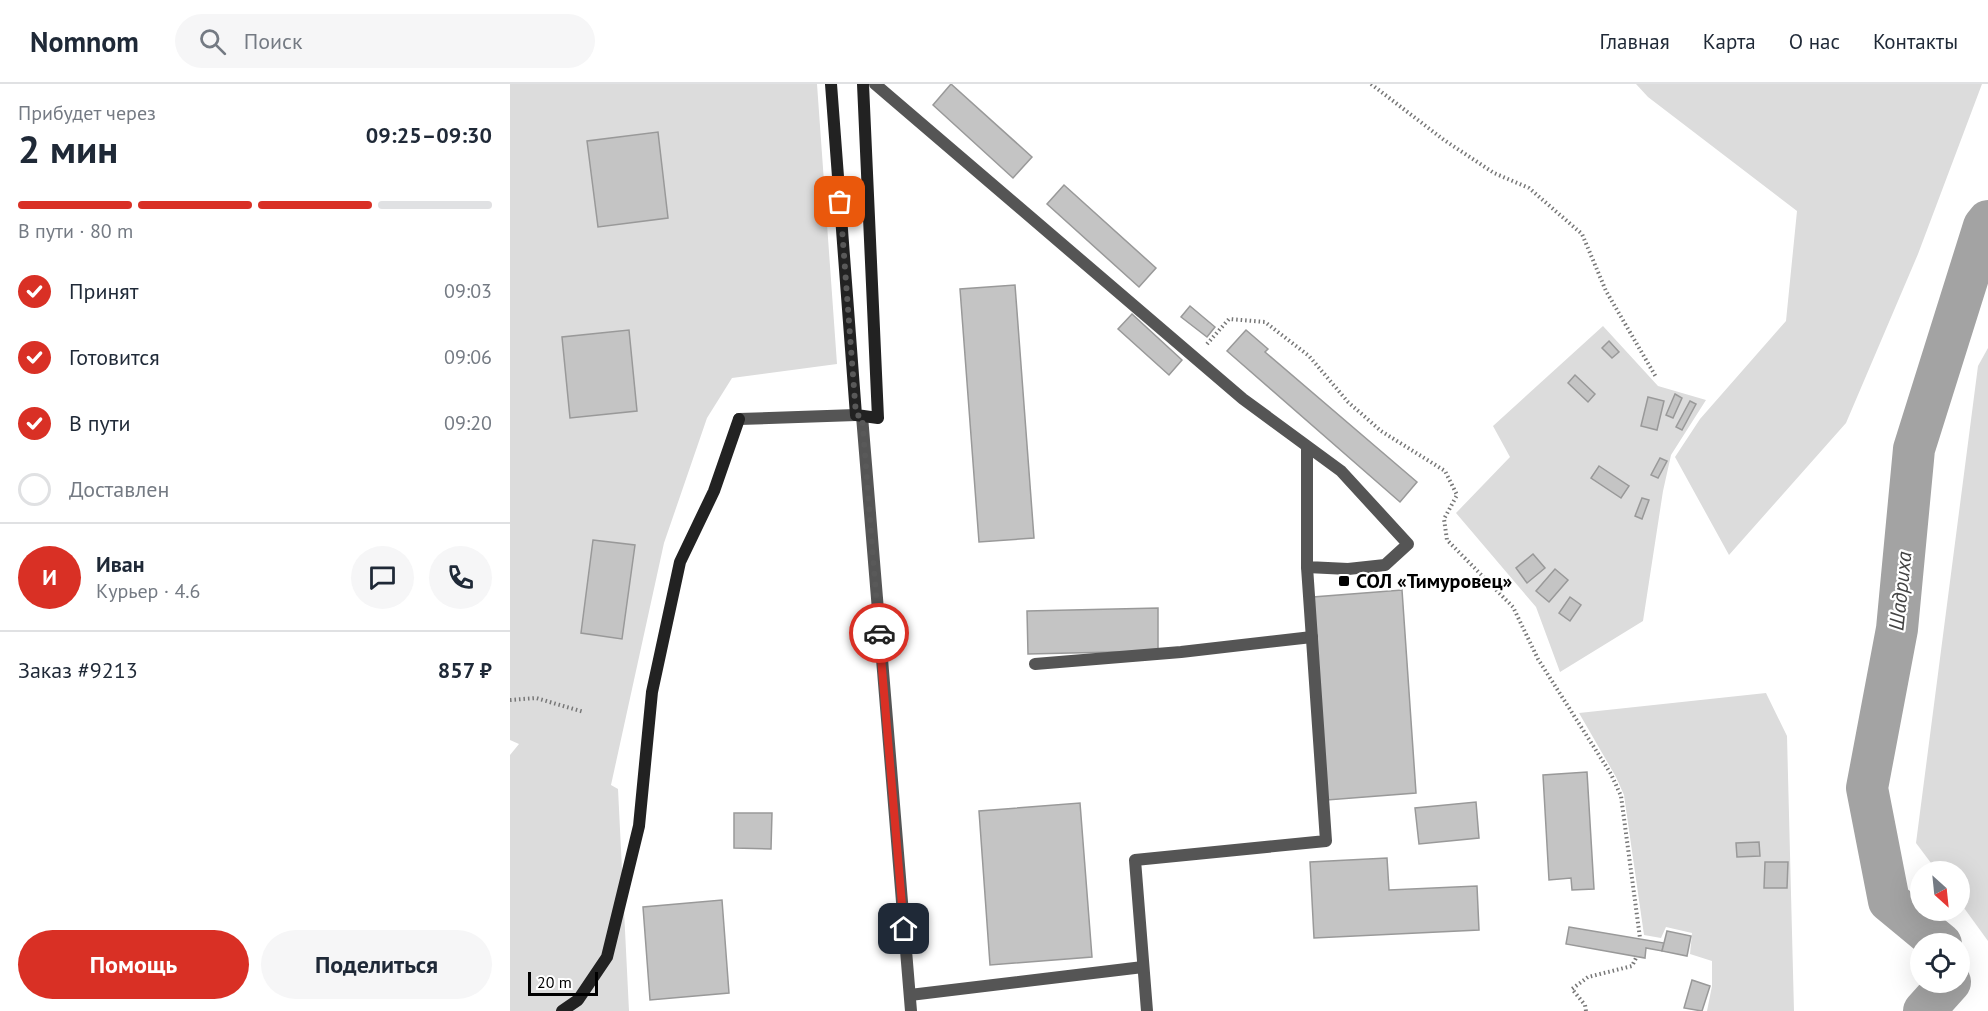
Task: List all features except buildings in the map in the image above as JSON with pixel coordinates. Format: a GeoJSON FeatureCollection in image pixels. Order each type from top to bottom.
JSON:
{"type":"FeatureCollection","features":[{"type":"Feature","properties":{"kind":"street"},"geometry":{"type":"LineString","coordinates":[[831,84],[912,1011]]}},
{"type":"Feature","properties":{"kind":"street"},"geometry":{"type":"LineString","coordinates":[[562,1011],[578,1000],[607,957],[639,825],[652,692],[680,562],[714,491],[739,419],[859,415],[878,418],[863,84]]}},
{"type":"Feature","properties":{"kind":"street"},"geometry":{"type":"LineString","coordinates":[[875,84],[1243,399],[1341,471],[1408,544],[1385,565],[1348,569],[1307,567]]}},
{"type":"Feature","properties":{"kind":"street"},"geometry":{"type":"LineString","coordinates":[[1147,1011],[1135,860],[1326,841],[1307,567],[1307,446]]}},
{"type":"Feature","properties":{"kind":"street"},"geometry":{"type":"LineString","coordinates":[[1035,664],[1181,652],[1312,637]]}},
{"type":"Feature","properties":{"kind":"street"},"geometry":{"type":"LineString","coordinates":[[910,995],[1143,968]]}},
{"type":"Feature","properties":{"kind":"path"},"geometry":{"type":"LineString","coordinates":[[1371,84],[1444,140],[1494,173],[1529,188],[1582,234],[1606,291],[1656,377]]}},
{"type":"Feature","properties":{"kind":"path"},"geometry":{"type":"LineString","coordinates":[[1195,358],[1228,319],[1265,322],[1309,356],[1348,402],[1381,431],[1445,471],[1457,495],[1444,519],[1447,540],[1513,607],[1538,659],[1621,796],[1640,939]]}},
{"type":"Feature","properties":{"kind":"path"},"geometry":{"type":"LineString","coordinates":[[510,700],[536,698],[584,712]]}},
{"type":"Feature","properties":{"kind":"path"},"geometry":{"type":"LineString","coordinates":[[1586,1011],[1585,1005],[1572,989],[1588,977],[1632,966],[1637,956]]}},
{"type":"Feature","properties":{"kind":"shaded area"},"geometry":{"type":"Polygon","coordinates":[[[510,84],[817,84],[837,364],[732,378],[707,418],[664,543],[611,785],[618,789],[629,1011],[510,1011],[510,755],[519,744],[510,740],[510,84]]]}},
{"type":"Feature","properties":{"kind":"shaded area"},"geometry":{"type":"Polygon","coordinates":[[[1636,84],[1982,84],[1918,254],[1846,423],[1729,555],[1675,457],[1700,419],[1786,321],[1797,211],[1648,97],[1636,84]]]}},
{"type":"Feature","properties":{"kind":"shaded area"},"geometry":{"type":"Polygon","coordinates":[[[1603,326],[1658,386],[1706,400],[1671,455],[1663,491],[1643,621],[1560,672],[1536,607],[1456,513],[1510,457],[1493,426],[1603,326]]]}},
{"type":"Feature","properties":{"kind":"shaded area"},"geometry":{"type":"Polygon","coordinates":[[[1988,348],[1988,941],[1970,916],[1970,861],[1930,861],[1916,843],[1978,366],[1988,348]]]}},
{"type":"Feature","properties":{"kind":"shaded area"},"geometry":{"type":"Polygon","coordinates":[[[1766,693],[1787,736],[1794,1011],[1707,1011],[1712,986],[1712,961],[1690,954],[1692,933],[1666,927],[1661,938],[1644,935],[1624,795],[1579,713],[1766,693]]]}},
{"type":"Feature","properties":{"kind":"waterway","name":"Шадриха"},"geometry":{"type":"LineString","coordinates":[[1928,933],[1889,901],[1867,788],[1897,629],[1914,449],[1984,226],[1988,221]]}},
{"type":"Feature","properties":{"kind":"waterway","name":"Шадриха"},"geometry":{"type":"LineString","coordinates":[[1924,1011],[1940,993]]}},
{"type":"Feature","properties":{"kind":"way so far"},"geometry":{"type":"LineString","coordinates":[[840,202],[856,415],[862,416],[879,633]]}},
{"type":"Feature","properties":{"kind":"place","name":"СОЛ «Тимуровец»"},"geometry":{"type":"Point","coordinates":[1344,581]}},
{"type":"Feature","properties":{"kind":"route"},"geometry":{"type":"LineString","coordinates":[[879,633],[904,929]]}}]}
